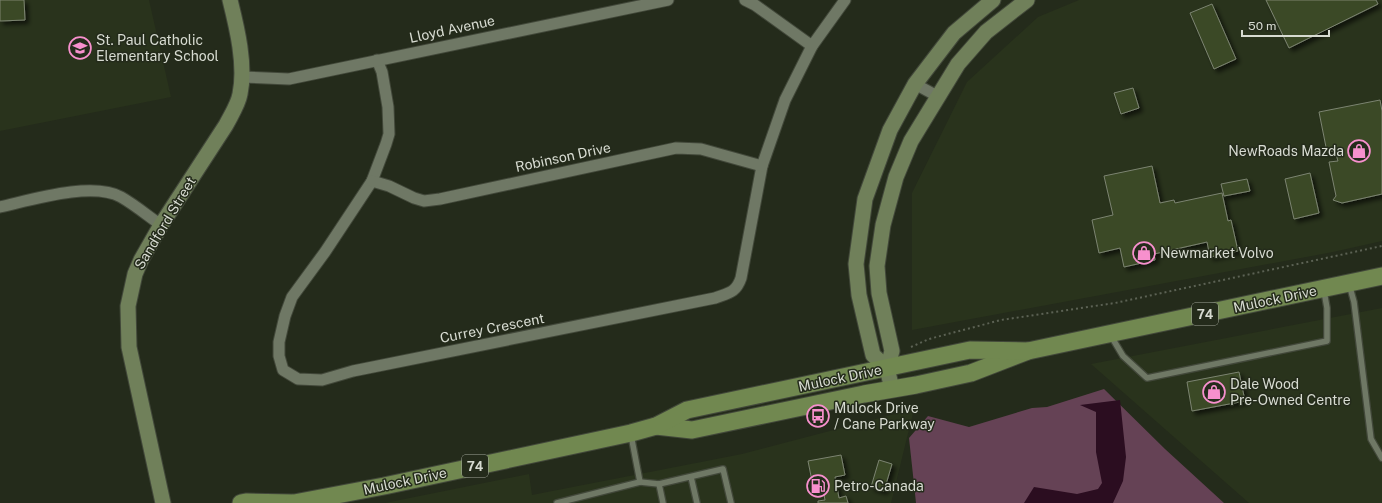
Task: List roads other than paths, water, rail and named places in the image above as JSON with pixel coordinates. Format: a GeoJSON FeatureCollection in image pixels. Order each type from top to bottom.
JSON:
{"type":"FeatureCollection","features":[{"type":"Feature","properties":{"kind":"main road","name":"Sandford Street"},"geometry":{"type":"LineString","coordinates":[[164,503],[129,347],[127,326],[128,306],[135,274],[161,225],[226,125],[240,95],[242,77],[238,35],[230,0]]}},
{"type":"Feature","properties":{"kind":"main road"},"geometry":{"type":"LineString","coordinates":[[887,368],[873,355],[859,295],[856,264],[865,199],[890,130],[915,84],[954,34],[993,0]]}},
{"type":"Feature","properties":{"kind":"main road"},"geometry":{"type":"LineString","coordinates":[[892,389],[887,368],[892,351],[879,294],[876,266],[883,225],[896,177],[908,148],[958,64],[986,32],[1024,1]]}},
{"type":"Feature","properties":{"kind":"main road","name":"Mulock Drive"},"geometry":{"type":"LineString","coordinates":[[656,426],[692,430],[971,373],[1028,351],[1382,276]]}},
{"type":"Feature","properties":{"kind":"main road","name":"Mulock Drive"},"geometry":{"type":"LineString","coordinates":[[241,503],[293,503],[384,486],[631,433],[656,426],[687,410],[970,350],[1028,351]]}},
{"type":"Feature","properties":{"kind":"street","name":"Lloyd Avenue"},"geometry":{"type":"LineString","coordinates":[[242,77],[289,79],[668,0]]}},
{"type":"Feature","properties":{"kind":"street"},"geometry":{"type":"LineString","coordinates":[[745,0],[755,5],[812,46]]}},
{"type":"Feature","properties":{"kind":"street","name":"Currey Crescent"},"geometry":{"type":"LineString","coordinates":[[378,60],[382,72],[388,107],[389,134],[372,181],[325,252],[292,297],[285,316],[279,342],[280,363],[283,370],[298,379],[322,380],[361,369],[715,298],[733,292],[739,285],[744,266],[762,166],[785,100],[812,46],[845,0]]}},
{"type":"Feature","properties":{"kind":"street"},"geometry":{"type":"LineString","coordinates":[[915,84],[938,97]]}},
{"type":"Feature","properties":{"kind":"street","name":"Robinson Drive"},"geometry":{"type":"LineString","coordinates":[[372,181],[389,186],[424,201],[440,199],[676,148],[701,149],[762,166]]}},
{"type":"Feature","properties":{"kind":"street"},"geometry":{"type":"LineString","coordinates":[[0,207],[75,192],[93,190],[105,191],[120,196],[161,225]]}},
{"type":"Feature","properties":{"kind":"lane"},"geometry":{"type":"LineString","coordinates":[[1349,283],[1354,302],[1371,439],[1382,458]]}},
{"type":"Feature","properties":{"kind":"lane"},"geometry":{"type":"LineString","coordinates":[[1110,334],[1123,356],[1147,378],[1327,341],[1327,308],[1323,288]]}},
{"type":"Feature","properties":{"kind":"lane"},"geometry":{"type":"LineString","coordinates":[[631,433],[640,482]]}},
{"type":"Feature","properties":{"kind":"lane"},"geometry":{"type":"LineString","coordinates":[[557,503],[640,482],[659,484],[723,469],[730,503]]}},
{"type":"Feature","properties":{"kind":"lane"},"geometry":{"type":"LineString","coordinates":[[691,477],[697,503]]}},
{"type":"Feature","properties":{"kind":"lane"},"geometry":{"type":"LineString","coordinates":[[659,484],[663,503]]}},
{"type":"Feature","properties":{"kind":"place","name":"St. Paul Catholic Elementary School"},"geometry":{"type":"Point","coordinates":[80,48]}},
{"type":"Feature","properties":{"kind":"place","name":"NewRoads Mazda"},"geometry":{"type":"Point","coordinates":[1359,151]}},
{"type":"Feature","properties":{"kind":"place","name":"Newmarket Volvo"},"geometry":{"type":"Point","coordinates":[1144,253]}},
{"type":"Feature","properties":{"kind":"place","name":"Dale Wood Pre-Owned Centre"},"geometry":{"type":"Point","coordinates":[1214,392]}},
{"type":"Feature","properties":{"kind":"place","name":"Mulock Drive / Cane Parkway"},"geometry":{"type":"Point","coordinates":[818,416]}},
{"type":"Feature","properties":{"kind":"place","name":"Petro-Canada"},"geometry":{"type":"Point","coordinates":[818,486]}}]}
